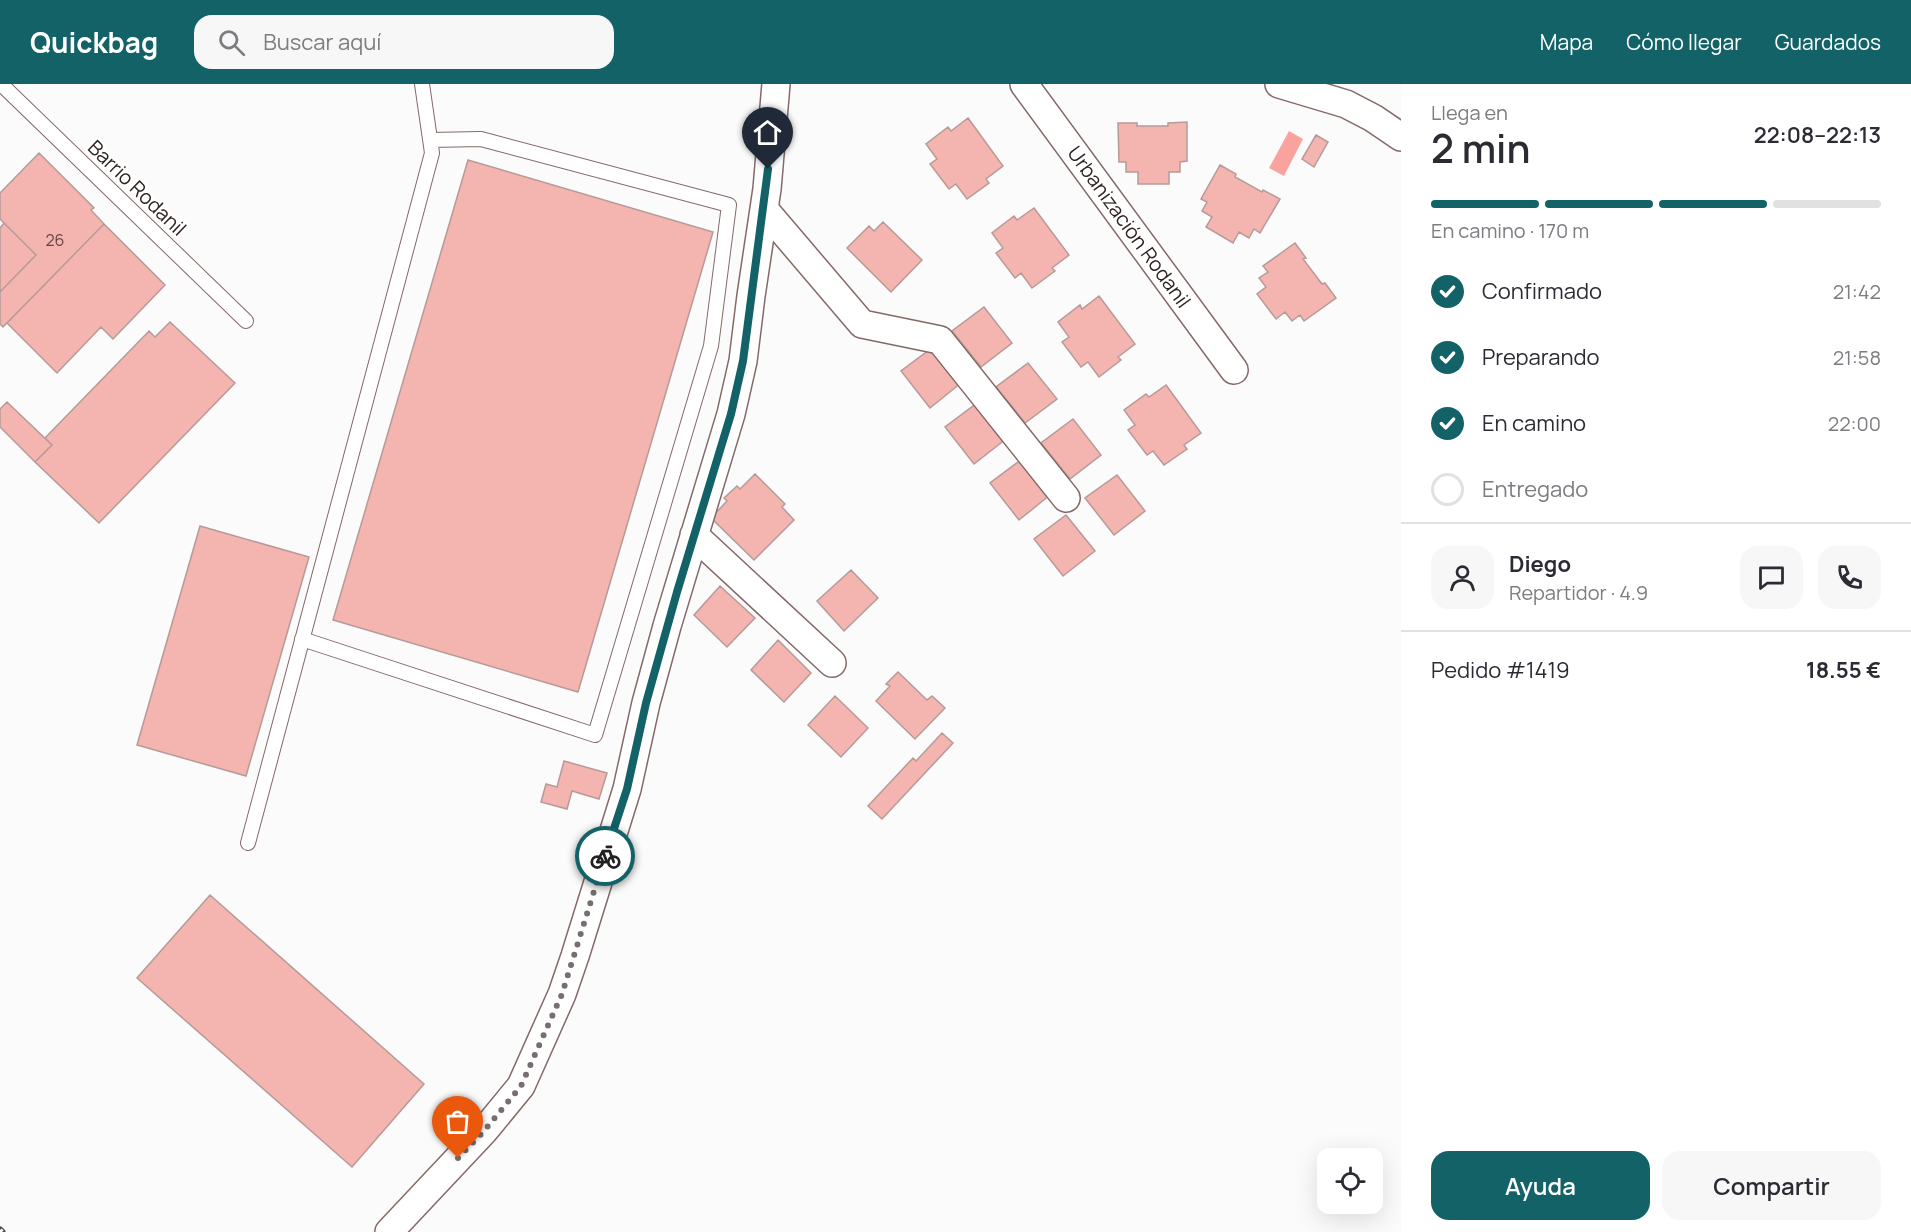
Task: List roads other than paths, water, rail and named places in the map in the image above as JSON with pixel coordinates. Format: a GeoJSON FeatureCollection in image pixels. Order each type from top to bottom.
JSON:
{"type":"FeatureCollection","features":[{"type":"Feature","properties":{"kind":"street"},"geometry":{"type":"LineString","coordinates":[[389,1232],[484,1131],[521,1086],[562,994],[575,956],[627,789],[646,703],[731,414],[743,361],[750,296],[764,209],[776,84]]}},
{"type":"Feature","properties":{"kind":"street","name":"Urbanización Rodanil"},"geometry":{"type":"LineString","coordinates":[[1024,84],[1234,370]]}},
{"type":"Feature","properties":{"kind":"street"},"geometry":{"type":"LineString","coordinates":[[1279,84],[1346,104],[1401,136]]}},
{"type":"Feature","properties":{"kind":"street"},"geometry":{"type":"LineString","coordinates":[[764,209],[862,324],[940,340],[1066,498]]}},
{"type":"Feature","properties":{"kind":"street"},"geometry":{"type":"LineString","coordinates":[[694,535],[832,663]]}},
{"type":"Feature","properties":{"kind":"lane","name":"Barrio Rodanil"},"geometry":{"type":"LineString","coordinates":[[1,84],[246,321]]}},
{"type":"Feature","properties":{"kind":"lane"},"geometry":{"type":"LineString","coordinates":[[248,843],[432,153],[422,84]]}},
{"type":"Feature","properties":{"kind":"lane"},"geometry":{"type":"LineString","coordinates":[[302,639],[595,735],[711,346],[729,204],[481,139],[430,140]]}}]}
